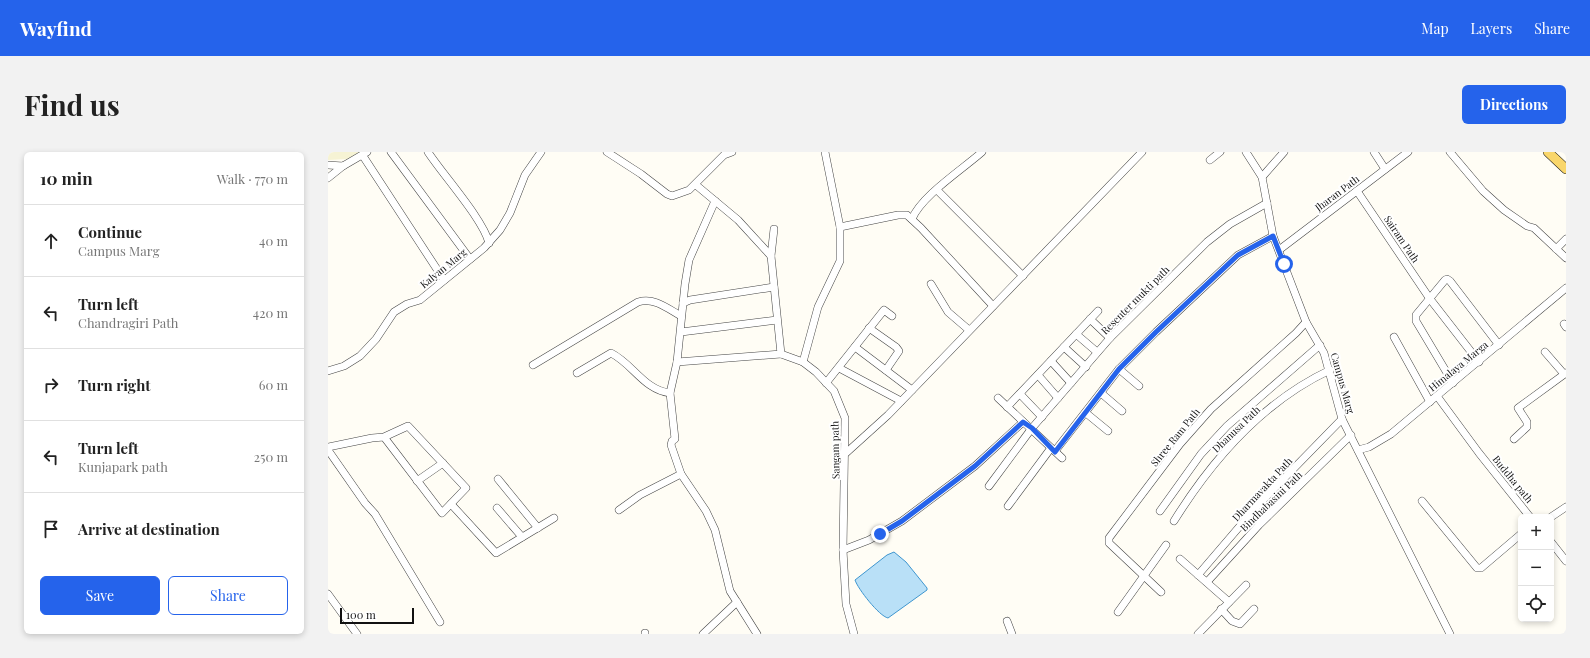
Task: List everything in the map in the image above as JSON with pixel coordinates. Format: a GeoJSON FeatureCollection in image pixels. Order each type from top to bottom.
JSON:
{"type":"FeatureCollection","features":[{"type":"Feature","properties":{"kind":"main road"},"geometry":{"type":"LineString","coordinates":[[1548,152],[1566,168]]}},
{"type":"Feature","properties":{"kind":"street"},"geometry":{"type":"LineString","coordinates":[[391,152],[470,259]]}},
{"type":"Feature","properties":{"kind":"street"},"geometry":{"type":"LineString","coordinates":[[428,152],[476,219],[487,236],[489,243]]}},
{"type":"Feature","properties":{"kind":"street","name":"Kalyan Marg"},"geometry":{"type":"LineString","coordinates":[[328,371],[344,366],[360,356],[376,339],[394,312],[407,304],[420,300],[489,243],[500,230],[510,213],[525,175],[541,152]]}},
{"type":"Feature","properties":{"kind":"street"},"geometry":{"type":"LineString","coordinates":[[607,152],[641,174],[667,194],[676,195],[689,190],[696,185],[722,154],[732,152]]}},
{"type":"Feature","properties":{"kind":"street"},"geometry":{"type":"LineString","coordinates":[[803,362],[818,307],[840,261],[840,227],[825,152]]}},
{"type":"Feature","properties":{"kind":"street"},"geometry":{"type":"LineString","coordinates":[[912,219],[917,210],[937,190],[982,152]]}},
{"type":"Feature","properties":{"kind":"street"},"geometry":{"type":"LineString","coordinates":[[846,453],[888,415],[1142,152]]}},
{"type":"Feature","properties":{"kind":"street"},"geometry":{"type":"LineString","coordinates":[[1210,160],[1220,152]]}},
{"type":"Feature","properties":{"kind":"street","name":"Campus Marg"},"geometry":{"type":"LineString","coordinates":[[1246,152],[1262,177],[1273,236],[1306,322],[1320,345],[1330,370],[1342,419],[1450,634]]}},
{"type":"Feature","properties":{"kind":"street"},"geometry":{"type":"LineString","coordinates":[[1262,177],[1284,152]]}},
{"type":"Feature","properties":{"kind":"street"},"geometry":{"type":"LineString","coordinates":[[1374,152],[1385,169]]}},
{"type":"Feature","properties":{"kind":"street","name":"Jharan Path"},"geometry":{"type":"LineString","coordinates":[[1279,250],[1408,152]]}},
{"type":"Feature","properties":{"kind":"street"},"geometry":{"type":"LineString","coordinates":[[1450,152],[1483,191],[1504,210],[1527,226],[1534,228],[1566,258]]}},
{"type":"Feature","properties":{"kind":"street"},"geometry":{"type":"LineString","coordinates":[[328,178],[343,166],[365,154],[444,280]]}},
{"type":"Feature","properties":{"kind":"street"},"geometry":{"type":"LineString","coordinates":[[328,165],[343,166]]}},
{"type":"Feature","properties":{"kind":"street"},"geometry":{"type":"LineString","coordinates":[[696,185],[738,220],[771,256]]}},
{"type":"Feature","properties":{"kind":"street"},"geometry":{"type":"LineString","coordinates":[[937,190],[1023,276]]}},
{"type":"Feature","properties":{"kind":"street","name":"Sairam Path"},"geometry":{"type":"LineString","coordinates":[[1357,191],[1430,298],[1479,362]]}},
{"type":"Feature","properties":{"kind":"street"},"geometry":{"type":"LineString","coordinates":[[715,201],[689,260],[681,316],[681,332],[677,362],[670,393],[675,439],[672,441],[672,445],[681,474],[706,511],[715,530],[727,584],[757,634]]}},
{"type":"Feature","properties":{"kind":"street","name":"Resenter mukti path"},"geometry":{"type":"LineString","coordinates":[[989,486],[1032,428],[1110,338],[1207,242],[1230,224],[1267,203]]}},
{"type":"Feature","properties":{"kind":"street"},"geometry":{"type":"LineString","coordinates":[[840,227],[898,215],[907,216],[912,219],[993,306]]}},
{"type":"Feature","properties":{"kind":"street"},"geometry":{"type":"LineString","coordinates":[[677,362],[781,354],[771,256],[774,229]]}},
{"type":"Feature","properties":{"kind":"street"},"geometry":{"type":"LineString","coordinates":[[1008,506],[1053,450],[1086,413],[1119,369],[1238,255],[1273,236]]}},
{"type":"Feature","properties":{"kind":"street"},"geometry":{"type":"LineString","coordinates":[[1556,249],[1566,239]]}},
{"type":"Feature","properties":{"kind":"street"},"geometry":{"type":"LineString","coordinates":[[1454,383],[1416,321],[1416,315],[1445,280],[1448,279],[1499,346]]}},
{"type":"Feature","properties":{"kind":"street"},"geometry":{"type":"LineString","coordinates":[[931,284],[948,312],[969,330]]}},
{"type":"Feature","properties":{"kind":"street"},"geometry":{"type":"LineString","coordinates":[[683,303],[690,300],[774,287]]}},
{"type":"Feature","properties":{"kind":"street","name":"Himalaya Marga"},"geometry":{"type":"LineString","coordinates":[[1358,450],[1369,446],[1390,434],[1499,346],[1566,288]]}},
{"type":"Feature","properties":{"kind":"street"},"geometry":{"type":"LineString","coordinates":[[533,365],[638,302],[646,300],[657,302],[681,316]]}},
{"type":"Feature","properties":{"kind":"street"},"geometry":{"type":"LineString","coordinates":[[826,383],[884,310],[892,316]]}},
{"type":"Feature","properties":{"kind":"street"},"geometry":{"type":"LineString","coordinates":[[1008,407],[1098,311]]}},
{"type":"Feature","properties":{"kind":"street"},"geometry":{"type":"LineString","coordinates":[[1090,319],[1110,338]]}},
{"type":"Feature","properties":{"kind":"street"},"geometry":{"type":"LineString","coordinates":[[681,332],[777,320]]}},
{"type":"Feature","properties":{"kind":"street","name":"Shree Ram Path"},"geometry":{"type":"LineString","coordinates":[[1160,592],[1109,543],[1109,538],[1180,444],[1211,409],[1296,333],[1306,322]]}},
{"type":"Feature","properties":{"kind":"street"},"geometry":{"type":"LineString","coordinates":[[869,328],[896,347],[899,351],[886,370]]}},
{"type":"Feature","properties":{"kind":"street"},"geometry":{"type":"LineString","coordinates":[[1076,334],[1097,352]]}},
{"type":"Feature","properties":{"kind":"street"},"geometry":{"type":"LineString","coordinates":[[1394,337],[1430,402]]}},
{"type":"Feature","properties":{"kind":"street"},"geometry":{"type":"LineString","coordinates":[[1160,511],[1201,454],[1227,426],[1320,345]]}},
{"type":"Feature","properties":{"kind":"street"},"geometry":{"type":"LineString","coordinates":[[855,347],[912,390]]}},
{"type":"Feature","properties":{"kind":"street"},"geometry":{"type":"LineString","coordinates":[[1064,347],[1086,367]]}},
{"type":"Feature","properties":{"kind":"street"},"geometry":{"type":"LineString","coordinates":[[1514,439],[1527,427],[1527,422],[1518,408],[1565,374],[1545,352]]}},
{"type":"Feature","properties":{"kind":"street"},"geometry":{"type":"LineString","coordinates":[[577,373],[611,353],[649,385],[657,390],[670,393]]}},
{"type":"Feature","properties":{"kind":"street","name":"Sangam path"},"geometry":{"type":"LineString","coordinates":[[781,354],[803,362],[826,383],[834,391],[845,418],[846,453],[843,550],[846,604],[854,634]]}},
{"type":"Feature","properties":{"kind":"street"},"geometry":{"type":"LineString","coordinates":[[1051,361],[1072,383]]}},
{"type":"Feature","properties":{"kind":"street"},"geometry":{"type":"LineString","coordinates":[[839,368],[901,401]]}},
{"type":"Feature","properties":{"kind":"street"},"geometry":{"type":"LineString","coordinates":[[1119,369],[1139,386]]}},
{"type":"Feature","properties":{"kind":"street","name":"Dhanusa Path"},"geometry":{"type":"LineString","coordinates":[[1174,521],[1211,467],[1238,438],[1295,390],[1330,370]]}},
{"type":"Feature","properties":{"kind":"street"},"geometry":{"type":"LineString","coordinates":[[1038,375],[1058,398]]}},
{"type":"Feature","properties":{"kind":"street"},"geometry":{"type":"LineString","coordinates":[[1101,393],[1122,411]]}},
{"type":"Feature","properties":{"kind":"street"},"geometry":{"type":"LineString","coordinates":[[1020,394],[1042,417]]}},
{"type":"Feature","properties":{"kind":"street","name":"Buddha path"},"geometry":{"type":"LineString","coordinates":[[1437,396],[1479,453],[1528,514]]}},
{"type":"Feature","properties":{"kind":"street"},"geometry":{"type":"LineString","coordinates":[[998,398],[1023,422],[1032,428],[1062,458]]}},
{"type":"Feature","properties":{"kind":"street"},"geometry":{"type":"LineString","coordinates":[[1086,413],[1108,432]]}},
{"type":"Feature","properties":{"kind":"street","name":"Dharmavakta Path"},"geometry":{"type":"LineString","coordinates":[[1198,575],[1258,505],[1342,419]]}},
{"type":"Feature","properties":{"kind":"street"},"geometry":{"type":"LineString","coordinates":[[843,550],[869,540],[902,521],[975,466],[1023,422]]}},
{"type":"Feature","properties":{"kind":"street"},"geometry":{"type":"LineString","coordinates":[[328,447],[384,437],[408,426],[466,488],[442,513],[384,437]]}},
{"type":"Feature","properties":{"kind":"street","name":"Bindhabasini Path"},"geometry":{"type":"LineString","coordinates":[[1206,582],[1259,525],[1351,436]]}},
{"type":"Feature","properties":{"kind":"street"},"geometry":{"type":"LineString","coordinates":[[328,450],[365,503],[375,514],[440,622]]}},
{"type":"Feature","properties":{"kind":"street"},"geometry":{"type":"LineString","coordinates":[[417,481],[443,463]]}},
{"type":"Feature","properties":{"kind":"street"},"geometry":{"type":"LineString","coordinates":[[619,510],[640,495],[681,474]]}},
{"type":"Feature","properties":{"kind":"street"},"geometry":{"type":"LineString","coordinates":[[498,479],[538,528]]}},
{"type":"Feature","properties":{"kind":"street"},"geometry":{"type":"LineString","coordinates":[[1422,501],[1477,568],[1481,568],[1518,537]]}},
{"type":"Feature","properties":{"kind":"street"},"geometry":{"type":"LineString","coordinates":[[450,504],[496,553],[554,518]]}},
{"type":"Feature","properties":{"kind":"street"},"geometry":{"type":"LineString","coordinates":[[1554,515],[1566,506]]}},
{"type":"Feature","properties":{"kind":"street"},"geometry":{"type":"LineString","coordinates":[[497,508],[522,537]]}},
{"type":"Feature","properties":{"kind":"street"},"geometry":{"type":"LineString","coordinates":[[1118,612],[1166,545]]}},
{"type":"Feature","properties":{"kind":"street"},"geometry":{"type":"LineString","coordinates":[[1554,546],[1566,561]]}},
{"type":"Feature","properties":{"kind":"street"},"geometry":{"type":"LineString","coordinates":[[1180,559],[1228,602]]}},
{"type":"Feature","properties":{"kind":"street"},"geometry":{"type":"LineString","coordinates":[[1198,634],[1246,585]]}},
{"type":"Feature","properties":{"kind":"street"},"geometry":{"type":"LineString","coordinates":[[328,594],[357,634]]}},
{"type":"Feature","properties":{"kind":"street"},"geometry":{"type":"LineString","coordinates":[[703,634],[737,602]]}},
{"type":"Feature","properties":{"kind":"street"},"geometry":{"type":"LineString","coordinates":[[1221,610],[1232,621],[1240,624],[1254,609]]}},
{"type":"Feature","properties":{"kind":"street"},"geometry":{"type":"LineString","coordinates":[[1007,621],[1012,634]]}},
{"type":"Feature","properties":{"kind":"shaded area"},"geometry":{"type":"Polygon","coordinates":[[[328,152],[365,152],[348,159],[328,160],[328,152]]]}},
{"type":"Feature","properties":{"kind":"water"},"geometry":{"type":"Polygon","coordinates":[[[894,552],[906,562],[927,590],[888,618],[879,612],[869,602],[855,580],[887,555],[894,552]]]}},
{"type":"Feature","properties":{"kind":"route"},"geometry":{"type":"LineString","coordinates":[[880,534],[902,521],[975,466],[1023,422],[1032,428],[1055,452],[1119,369],[1238,255],[1273,236],[1284,264]]}}]}
